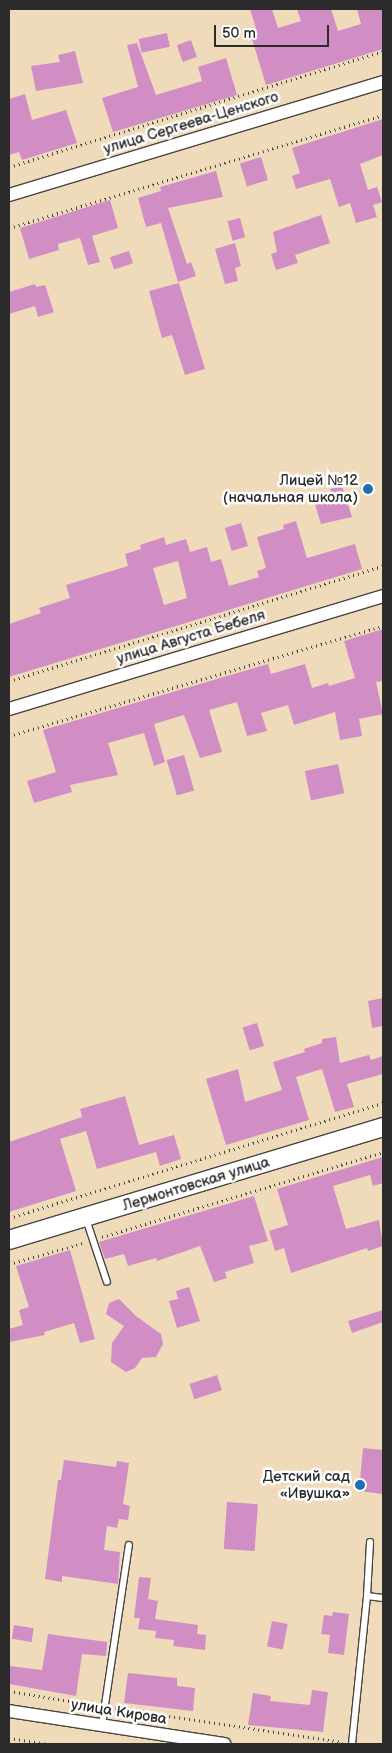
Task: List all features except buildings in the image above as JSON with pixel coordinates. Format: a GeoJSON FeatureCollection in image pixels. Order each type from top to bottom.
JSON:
{"type":"FeatureCollection","features":[{"type":"Feature","properties":{"kind":"main road","name":"Лермонтовская улица"},"geometry":{"type":"LineString","coordinates":[[9,1240],[383,1127]]}},
{"type":"Feature","properties":{"kind":"street","name":"улица Сергеева-Ценского"},"geometry":{"type":"LineString","coordinates":[[9,195],[383,82]]}},
{"type":"Feature","properties":{"kind":"street","name":"улица Августа Бебеля"},"geometry":{"type":"LineString","coordinates":[[9,709],[383,596]]}},
{"type":"Feature","properties":{"kind":"street","name":"улица Кирова"},"geometry":{"type":"LineString","coordinates":[[9,1711],[224,1744]]}},
{"type":"Feature","properties":{"kind":"lane"},"geometry":{"type":"LineString","coordinates":[[85,1218],[107,1282]]}},
{"type":"Feature","properties":{"kind":"lane"},"geometry":{"type":"LineString","coordinates":[[352,1744],[367,1596],[370,1542]]}},
{"type":"Feature","properties":{"kind":"lane"},"geometry":{"type":"LineString","coordinates":[[102,1725],[129,1545]]}},
{"type":"Feature","properties":{"kind":"lane"},"geometry":{"type":"LineString","coordinates":[[367,1596],[383,1598]]}},
{"type":"Feature","properties":{"kind":"path"},"geometry":{"type":"LineString","coordinates":[[9,167],[383,51]]}},
{"type":"Feature","properties":{"kind":"path"},"geometry":{"type":"LineString","coordinates":[[9,228],[383,115]]}},
{"type":"Feature","properties":{"kind":"path"},"geometry":{"type":"LineString","coordinates":[[9,681],[383,566]]}},
{"type":"Feature","properties":{"kind":"path"},"geometry":{"type":"LineString","coordinates":[[9,736],[383,626]]}},
{"type":"Feature","properties":{"kind":"path"},"geometry":{"type":"LineString","coordinates":[[9,1218],[383,1103]]}},
{"type":"Feature","properties":{"kind":"path"},"geometry":{"type":"LineString","coordinates":[[9,1264],[383,1152]]}},
{"type":"Feature","properties":{"kind":"path"},"geometry":{"type":"LineString","coordinates":[[9,1691],[352,1744]]}},
{"type":"Feature","properties":{"kind":"path"},"geometry":{"type":"LineString","coordinates":[[9,1738],[49,1744]]}},
{"type":"Feature","properties":{"kind":"place","name":"Лицей №12 (начальная школа)"},"geometry":{"type":"Point","coordinates":[368,489]}},
{"type":"Feature","properties":{"kind":"place","name":"Детский сад «Ивушка»"},"geometry":{"type":"Point","coordinates":[360,1485]}}]}
